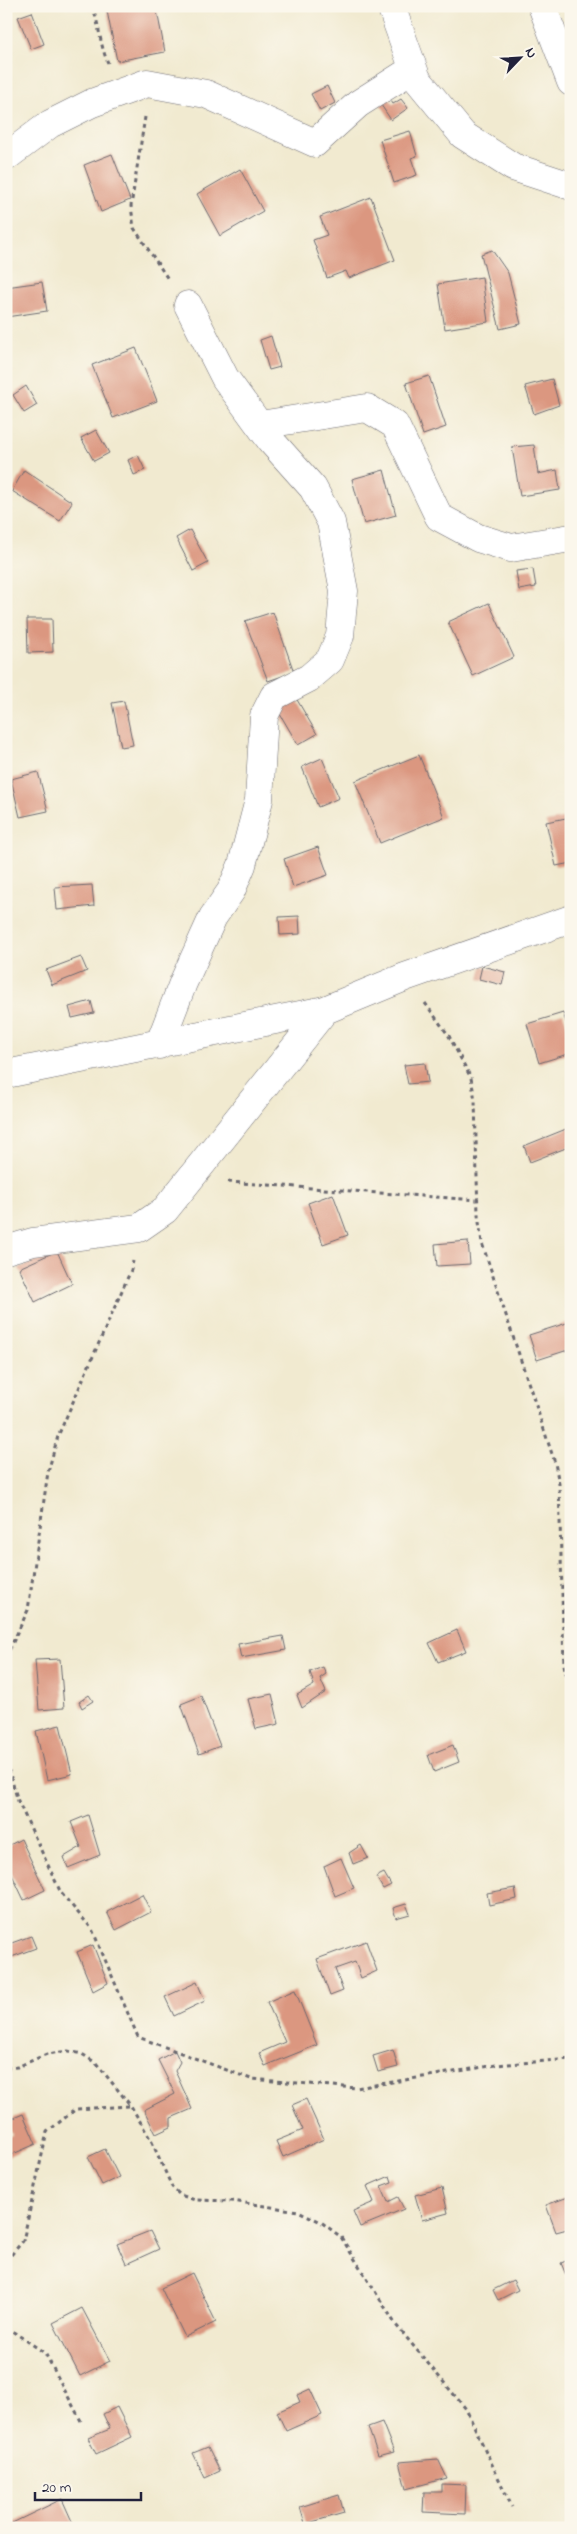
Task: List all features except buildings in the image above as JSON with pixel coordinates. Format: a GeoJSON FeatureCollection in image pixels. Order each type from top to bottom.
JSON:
{"type":"FeatureCollection","features":[{"type":"Feature","properties":{"kind":"street"},"geometry":{"type":"LineString","coordinates":[[391,6],[417,79],[463,135],[513,168],[571,186]]}},
{"type":"Feature","properties":{"kind":"street"},"geometry":{"type":"LineString","coordinates":[[542,6],[571,82]]}},
{"type":"Feature","properties":{"kind":"street"},"geometry":{"type":"LineString","coordinates":[[6,158],[50,124],[92,103],[147,83],[206,94],[315,143],[358,104],[413,69]]}},
{"type":"Feature","properties":{"kind":"street"},"geometry":{"type":"LineString","coordinates":[[159,1045],[183,983],[214,916],[232,891],[242,864],[259,800],[264,716],[274,696],[309,678],[330,660],[340,636],[344,591],[331,522],[313,488],[271,441],[225,378],[188,305]]}},
{"type":"Feature","properties":{"kind":"street"},"geometry":{"type":"LineString","coordinates":[[260,425],[367,408],[395,425],[439,517],[478,538],[511,548],[571,538]]}},
{"type":"Feature","properties":{"kind":"street"},"geometry":{"type":"LineString","coordinates":[[6,1074],[159,1045],[324,1010],[405,977],[571,919]]}},
{"type":"Feature","properties":{"kind":"street"},"geometry":{"type":"LineString","coordinates":[[6,1250],[33,1242],[139,1228],[165,1210],[324,1010]]}},
{"type":"Feature","properties":{"kind":"path"},"geometry":{"type":"LineString","coordinates":[[92,6],[96,16],[100,46],[115,76],[139,77],[147,83],[148,100],[131,206],[134,228],[154,260],[188,305]]}},
{"type":"Feature","properties":{"kind":"path"},"geometry":{"type":"LineString","coordinates":[[405,977],[449,1036],[471,1078],[475,1100],[477,1200],[482,1243],[490,1273],[547,1440],[559,1484],[564,1665],[571,1697]]}},
{"type":"Feature","properties":{"kind":"path"},"geometry":{"type":"LineString","coordinates":[[191,1179],[477,1200]]}},
{"type":"Feature","properties":{"kind":"path"},"geometry":{"type":"LineString","coordinates":[[6,1657],[28,1610],[48,1472],[58,1436],[132,1270],[139,1228]]}},
{"type":"Feature","properties":{"kind":"path"},"geometry":{"type":"LineString","coordinates":[[6,1761],[18,1800],[61,1893],[92,1929],[138,2036],[251,2079],[356,2088],[496,2064],[571,2059]]}},
{"type":"Feature","properties":{"kind":"path"},"geometry":{"type":"LineString","coordinates":[[6,2068],[54,2053],[68,2051],[82,2054],[96,2063],[131,2106],[152,2142],[172,2187],[180,2195],[195,2200],[232,2201],[298,2211],[321,2222],[340,2237],[396,2325],[466,2409],[512,2507]]}},
{"type":"Feature","properties":{"kind":"path"},"geometry":{"type":"LineString","coordinates":[[6,2261],[23,2241],[46,2132],[76,2108],[131,2106]]}},
{"type":"Feature","properties":{"kind":"path"},"geometry":{"type":"LineString","coordinates":[[6,2327],[45,2354],[81,2421]]}}]}
